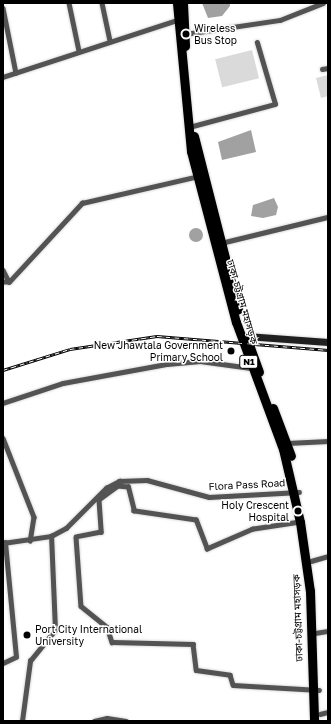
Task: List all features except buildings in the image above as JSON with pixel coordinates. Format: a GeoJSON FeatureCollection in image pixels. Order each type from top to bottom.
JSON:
{"type":"FeatureCollection","features":[{"type":"Feature","properties":{"kind":"highway","name":"ঢাকা-চট্টগ্রাম মহাসড়ক"},"geometry":{"type":"LineString","coordinates":[[177,3],[177,20],[189,127],[200,175],[251,368],[283,449],[296,492],[310,591],[316,690],[320,717]]}},
{"type":"Feature","properties":{"kind":"highway","name":"ঢাকা-চট্টগ্রাম মহাসড়ক"},"geometry":{"type":"LineString","coordinates":[[183,3],[189,127]]}},
{"type":"Feature","properties":{"kind":"highway","name":"ঢাকা-চট্টগ্রাম মহাসড়ক"},"geometry":{"type":"LineString","coordinates":[[200,175],[221,243],[246,336],[287,443],[311,561],[315,633],[316,690]]}},
{"type":"Feature","properties":{"kind":"main road"},"geometry":{"type":"LineString","coordinates":[[246,336],[328,342]]}},
{"type":"Feature","properties":{"kind":"street"},"geometry":{"type":"LineString","coordinates":[[69,3],[79,52]]}},
{"type":"Feature","properties":{"kind":"street"},"geometry":{"type":"LineString","coordinates":[[102,3],[110,41]]}},
{"type":"Feature","properties":{"kind":"street"},"geometry":{"type":"LineString","coordinates":[[185,34],[280,20],[323,3]]}},
{"type":"Feature","properties":{"kind":"street"},"geometry":{"type":"LineString","coordinates":[[3,8],[16,73]]}},
{"type":"Feature","properties":{"kind":"street"},"geometry":{"type":"LineString","coordinates":[[3,77],[177,20]]}},
{"type":"Feature","properties":{"kind":"street"},"geometry":{"type":"LineString","coordinates":[[189,127],[275,104],[257,43]]}},
{"type":"Feature","properties":{"kind":"street"},"geometry":{"type":"LineString","coordinates":[[322,69],[328,68]]}},
{"type":"Feature","properties":{"kind":"street"},"geometry":{"type":"LineString","coordinates":[[3,282],[9,282],[82,203],[200,175]]}},
{"type":"Feature","properties":{"kind":"street"},"geometry":{"type":"LineString","coordinates":[[221,243],[328,218]]}},
{"type":"Feature","properties":{"kind":"street"},"geometry":{"type":"LineString","coordinates":[[3,270],[9,282]]}},
{"type":"Feature","properties":{"kind":"street"},"geometry":{"type":"LineString","coordinates":[[3,403],[63,383],[167,364],[200,361],[251,368]]}},
{"type":"Feature","properties":{"kind":"street"},"geometry":{"type":"LineString","coordinates":[[3,438],[34,516],[30,541]]}},
{"type":"Feature","properties":{"kind":"street"},"geometry":{"type":"LineString","coordinates":[[287,443],[328,441]]}},
{"type":"Feature","properties":{"kind":"street","name":"Flora Pass Road"},"geometry":{"type":"LineString","coordinates":[[4,543],[30,541],[51,536],[66,528],[106,488],[119,481],[147,480],[209,497],[296,492]]}},
{"type":"Feature","properties":{"kind":"street"},"geometry":{"type":"LineString","coordinates":[[300,522],[253,529],[211,550],[204,548],[196,520],[134,511],[126,486],[110,491],[98,505],[101,532],[76,538],[81,606],[84,613],[101,621],[112,642],[190,643],[196,670],[230,675],[233,685],[316,690]]}},
{"type":"Feature","properties":{"kind":"street"},"geometry":{"type":"LineString","coordinates":[[22,721],[30,661],[55,630],[51,536]]}},
{"type":"Feature","properties":{"kind":"street"},"geometry":{"type":"LineString","coordinates":[[3,663],[16,657],[4,543]]}},
{"type":"Feature","properties":{"kind":"street"},"geometry":{"type":"LineString","coordinates":[[311,561],[328,556]]}},
{"type":"Feature","properties":{"kind":"street"},"geometry":{"type":"LineString","coordinates":[[315,633],[328,631]]}},
{"type":"Feature","properties":{"kind":"street"},"geometry":{"type":"LineString","coordinates":[[94,721],[107,718],[126,721]]}},
{"type":"Feature","properties":{"kind":"shaded area"},"geometry":{"type":"Polygon","coordinates":[[[202,3],[230,3],[230,6],[222,16],[208,18],[202,3]]]}},
{"type":"Feature","properties":{"kind":"shaded area"},"geometry":{"type":"Polygon","coordinates":[[[252,50],[259,78],[222,87],[215,59],[252,50]]]}},
{"type":"Feature","properties":{"kind":"shaded area"},"geometry":{"type":"Polygon","coordinates":[[[328,75],[328,96],[321,98],[316,78],[328,75]]]}},
{"type":"Feature","properties":{"kind":"shaded area"},"geometry":{"type":"Polygon","coordinates":[[[251,130],[256,152],[222,160],[218,142],[251,130]]]}},
{"type":"Feature","properties":{"kind":"shaded area"},"geometry":{"type":"Polygon","coordinates":[[[274,198],[278,207],[276,215],[263,218],[251,216],[253,205],[274,198]]]}},
{"type":"Feature","properties":{"kind":"shaded area"},"geometry":{"type":"Polygon","coordinates":[[[193,228],[199,228],[203,232],[203,238],[199,242],[193,242],[189,238],[189,232],[193,228]]]}},
{"type":"Feature","properties":{"kind":"railway"},"geometry":{"type":"LineString","coordinates":[[3,370],[70,349],[157,336],[328,350]]}},
{"type":"Feature","properties":{"kind":"place","name":"Wireless Bus Stop"},"geometry":{"type":"Point","coordinates":[186,34]}},
{"type":"Feature","properties":{"kind":"place","name":"New Jhawtala Government Primary School"},"geometry":{"type":"Point","coordinates":[231,351]}},
{"type":"Feature","properties":{"kind":"place","name":"Holy Crescent Hospital"},"geometry":{"type":"Point","coordinates":[298,511]}},
{"type":"Feature","properties":{"kind":"place","name":"Port City International University"},"geometry":{"type":"Point","coordinates":[27,635]}}]}
